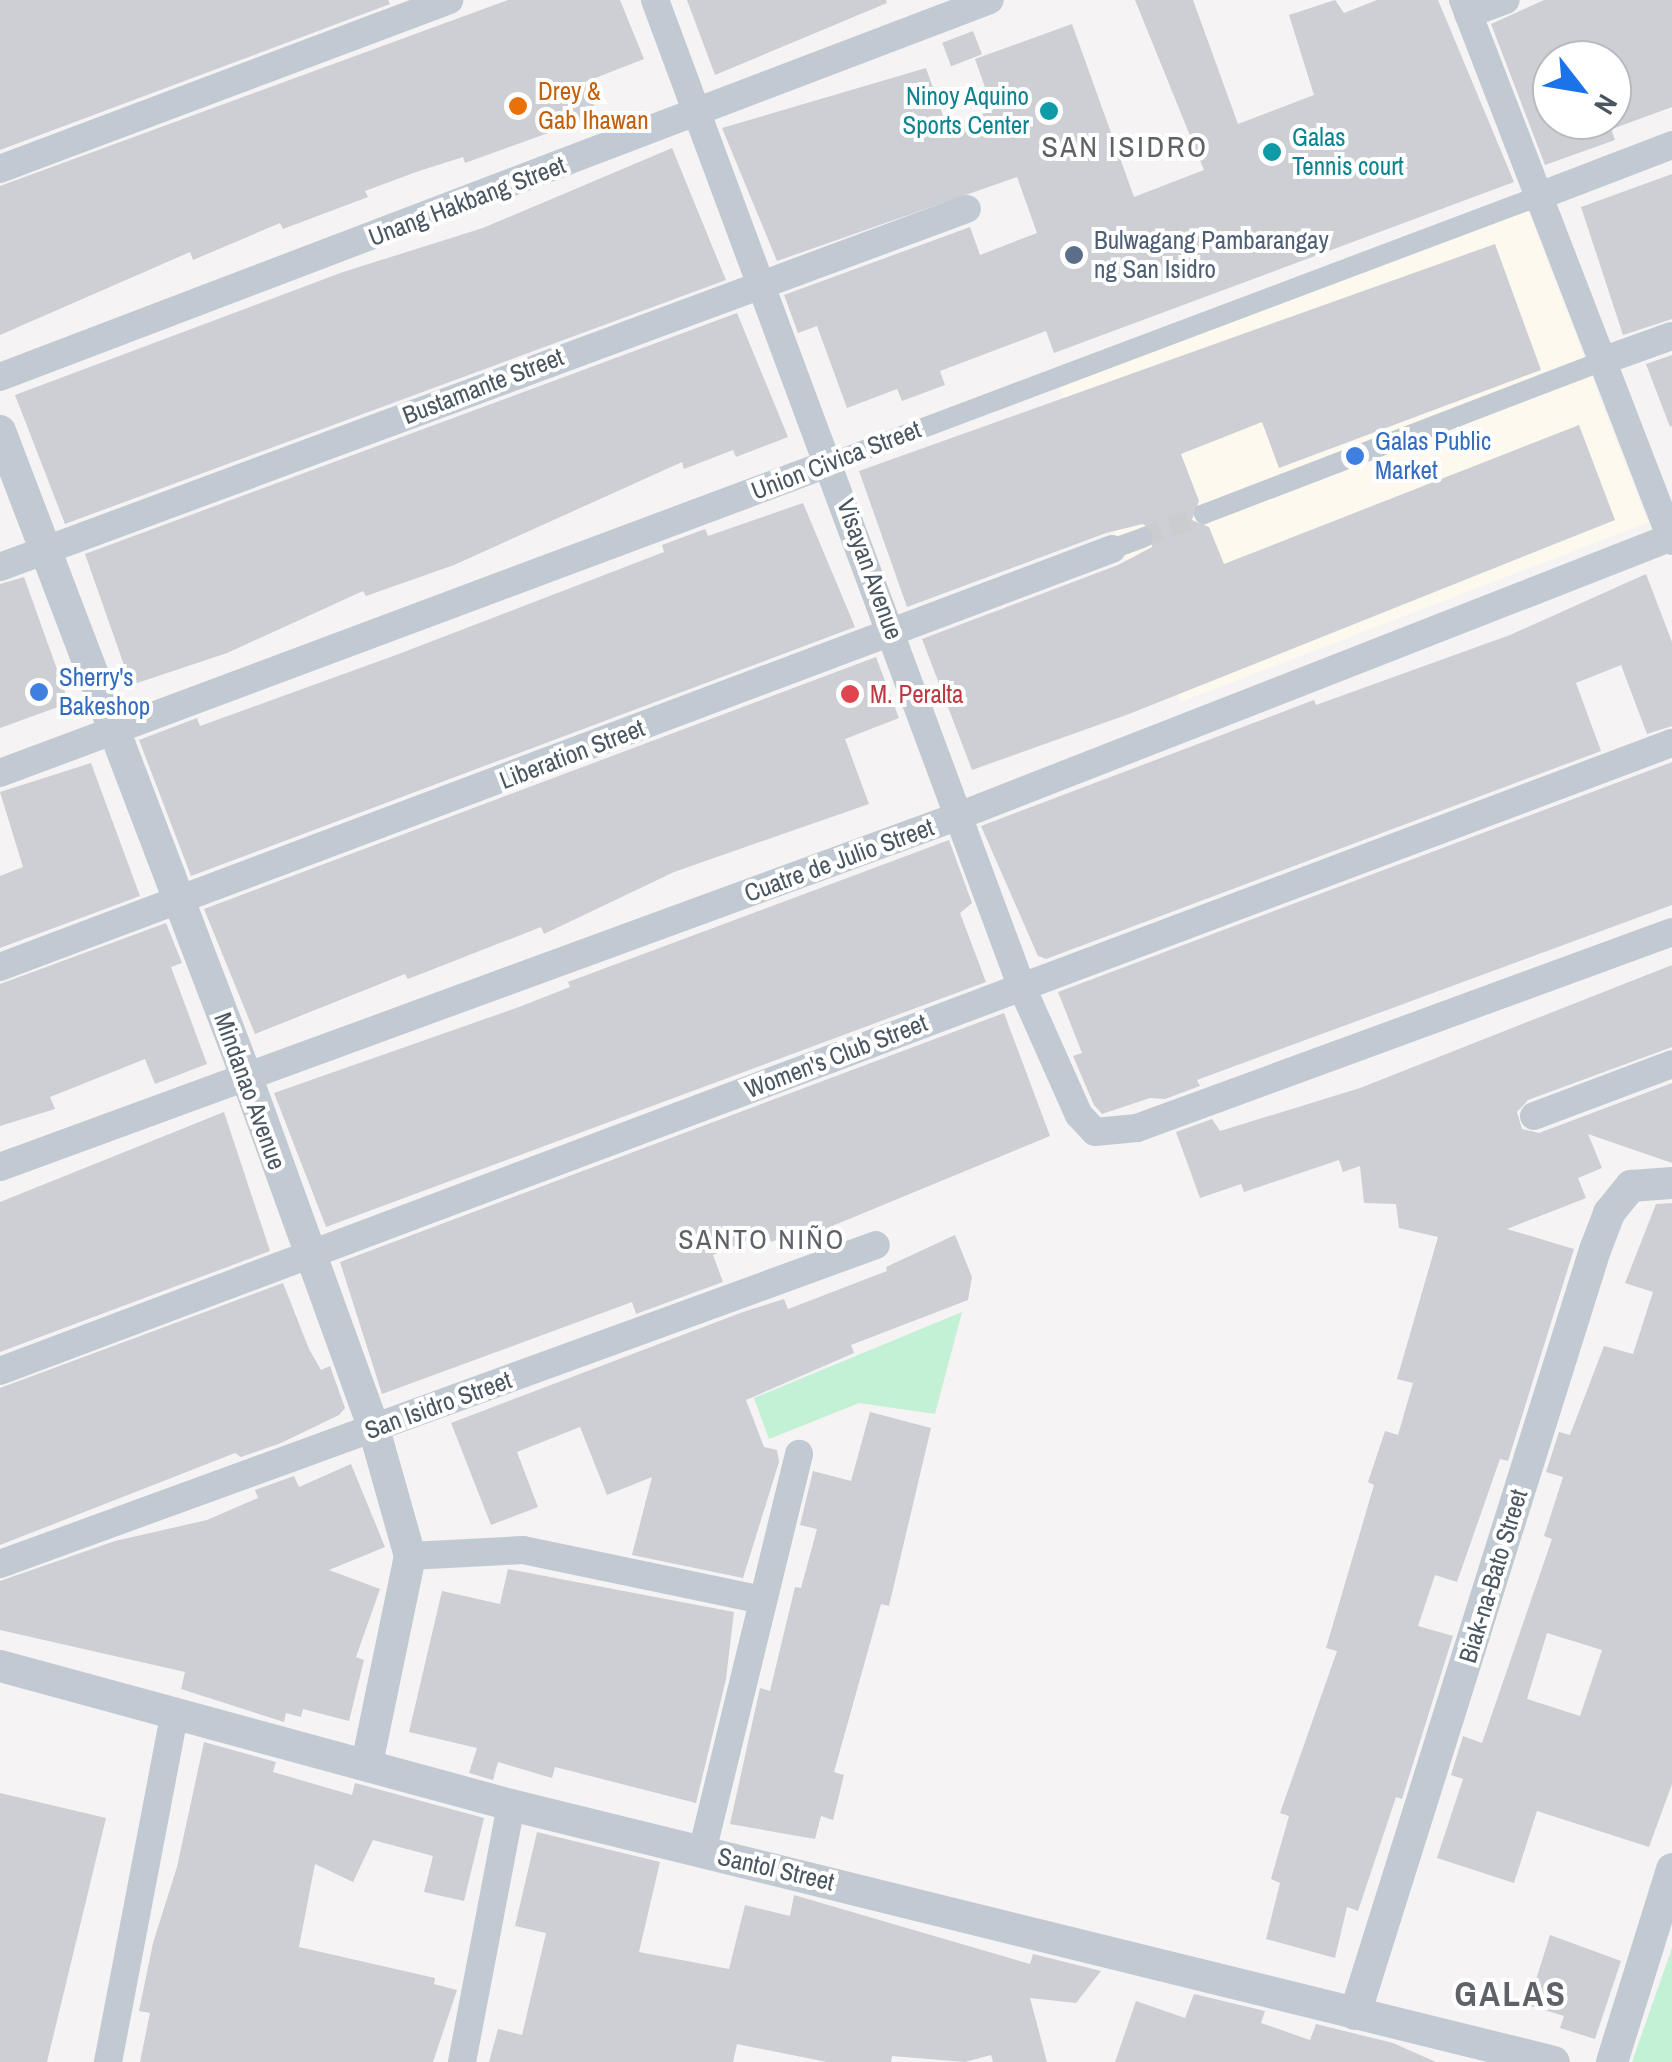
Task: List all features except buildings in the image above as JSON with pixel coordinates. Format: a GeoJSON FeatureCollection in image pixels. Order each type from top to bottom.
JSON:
{"type":"FeatureCollection","features":[{"type":"Feature","properties":{"kind":"street"},"geometry":{"type":"LineString","coordinates":[[0,169],[449,0]]}},
{"type":"Feature","properties":{"kind":"street","name":"Visayan Avenue"},"geometry":{"type":"LineString","coordinates":[[656,0],[894,633],[956,817],[1021,985],[1079,1115],[1095,1132],[1138,1128],[1672,932]]}},
{"type":"Feature","properties":{"kind":"street","name":"Unang Hakbang Street"},"geometry":{"type":"LineString","coordinates":[[0,377],[990,0]]}},
{"type":"Feature","properties":{"kind":"street"},"geometry":{"type":"LineString","coordinates":[[1506,0],[1465,7],[1534,198],[1672,538]]}},
{"type":"Feature","properties":{"kind":"street","name":"Union Civica Street"},"geometry":{"type":"LineString","coordinates":[[0,773],[1672,145]]}},
{"type":"Feature","properties":{"kind":"street","name":"Bustamante Street"},"geometry":{"type":"LineString","coordinates":[[0,567],[762,281],[967,209]]}},
{"type":"Feature","properties":{"kind":"street"},"geometry":{"type":"LineString","coordinates":[[1204,514],[1672,336]]}},
{"type":"Feature","properties":{"kind":"street","name":"Mindanao Avenue"},"geometry":{"type":"LineString","coordinates":[[0,431],[247,1078],[374,1429],[410,1556],[367,1764]]}},
{"type":"Feature","properties":{"kind":"street","name":"Liberation Street"},"geometry":{"type":"LineString","coordinates":[[0,968],[1142,538]]}},
{"type":"Feature","properties":{"kind":"street","name":"Cuatre de Julio Street"},"geometry":{"type":"LineString","coordinates":[[0,1167],[956,817],[1672,538]]}},
{"type":"Feature","properties":{"kind":"street","name":"Women's Club Street"},"geometry":{"type":"LineString","coordinates":[[0,1371],[1672,744]]}},
{"type":"Feature","properties":{"kind":"street"},"geometry":{"type":"LineString","coordinates":[[1534,1116],[1672,1064]]}},
{"type":"Feature","properties":{"kind":"street","name":"Biak-na-Bato Street"},"geometry":{"type":"LineString","coordinates":[[1355,2014],[1609,1213],[1630,1186],[1645,1180],[1672,1183]]}},
{"type":"Feature","properties":{"kind":"street","name":"San Isidro Street"},"geometry":{"type":"LineString","coordinates":[[0,1564],[876,1245]]}},
{"type":"Feature","properties":{"kind":"street"},"geometry":{"type":"LineString","coordinates":[[702,1852],[799,1454]]}},
{"type":"Feature","properties":{"kind":"street"},"geometry":{"type":"LineString","coordinates":[[410,1556],[523,1550],[763,1600]]}},
{"type":"Feature","properties":{"kind":"street","name":"Santol Street"},"geometry":{"type":"LineString","coordinates":[[0,1666],[511,1805],[1554,2062]]}},
{"type":"Feature","properties":{"kind":"street"},"geometry":{"type":"LineString","coordinates":[[108,2062],[174,1715]]}},
{"type":"Feature","properties":{"kind":"street"},"geometry":{"type":"LineString","coordinates":[[462,2062],[511,1805]]}},
{"type":"Feature","properties":{"kind":"street"},"geometry":{"type":"LineString","coordinates":[[1612,2062],[1672,1869]]}},
{"type":"Feature","properties":{"kind":"shaded area","name":"Galas Public Market"},"geometry":{"type":"Polygon","coordinates":[[[1527,208],[1648,523],[1180,702],[1059,388],[1527,208]]]}},
{"type":"Feature","properties":{"kind":"green space"},"geometry":{"type":"Polygon","coordinates":[[[962,1312],[935,1414],[859,1403],[769,1439],[754,1398],[962,1312]]]}},
{"type":"Feature","properties":{"kind":"green space"},"geometry":{"type":"Polygon","coordinates":[[[1672,1948],[1672,2062],[1632,2062],[1672,1948]]]}},
{"type":"Feature","properties":{"kind":"tunnel"},"geometry":{"type":"LineString","coordinates":[[1142,538],[1204,514]]}},
{"type":"Feature","properties":{"kind":"place","name":"Drey & Gab Ihawan"},"geometry":{"type":"Point","coordinates":[518,106]}},
{"type":"Feature","properties":{"kind":"place","name":"Ninoy Aquino Sports Center"},"geometry":{"type":"Point","coordinates":[1049,111]}},
{"type":"Feature","properties":{"kind":"place","name":"Galas Tennis court"},"geometry":{"type":"Point","coordinates":[1272,152]}},
{"type":"Feature","properties":{"kind":"place","name":"Bulwagang Pambarangay ng San Isidro"},"geometry":{"type":"Point","coordinates":[1074,255]}},
{"type":"Feature","properties":{"kind":"place","name":"Galas Public Market"},"geometry":{"type":"Point","coordinates":[1355,456]}},
{"type":"Feature","properties":{"kind":"place","name":"Sherry's Bakeshop"},"geometry":{"type":"Point","coordinates":[39,692]}},
{"type":"Feature","properties":{"kind":"place","name":"M. Peralta"},"geometry":{"type":"Point","coordinates":[850,694]}},
{"type":"Feature","properties":{"kind":"district","name":"SAN ISIDRO"},"geometry":{"type":"Point","coordinates":[1125,146]}},
{"type":"Feature","properties":{"kind":"district","name":"SANTO NIÑO"},"geometry":{"type":"Point","coordinates":[762,1239]}},
{"type":"Feature","properties":{"kind":"district","name":"GALAS"},"geometry":{"type":"Point","coordinates":[1511,1994]}}]}
